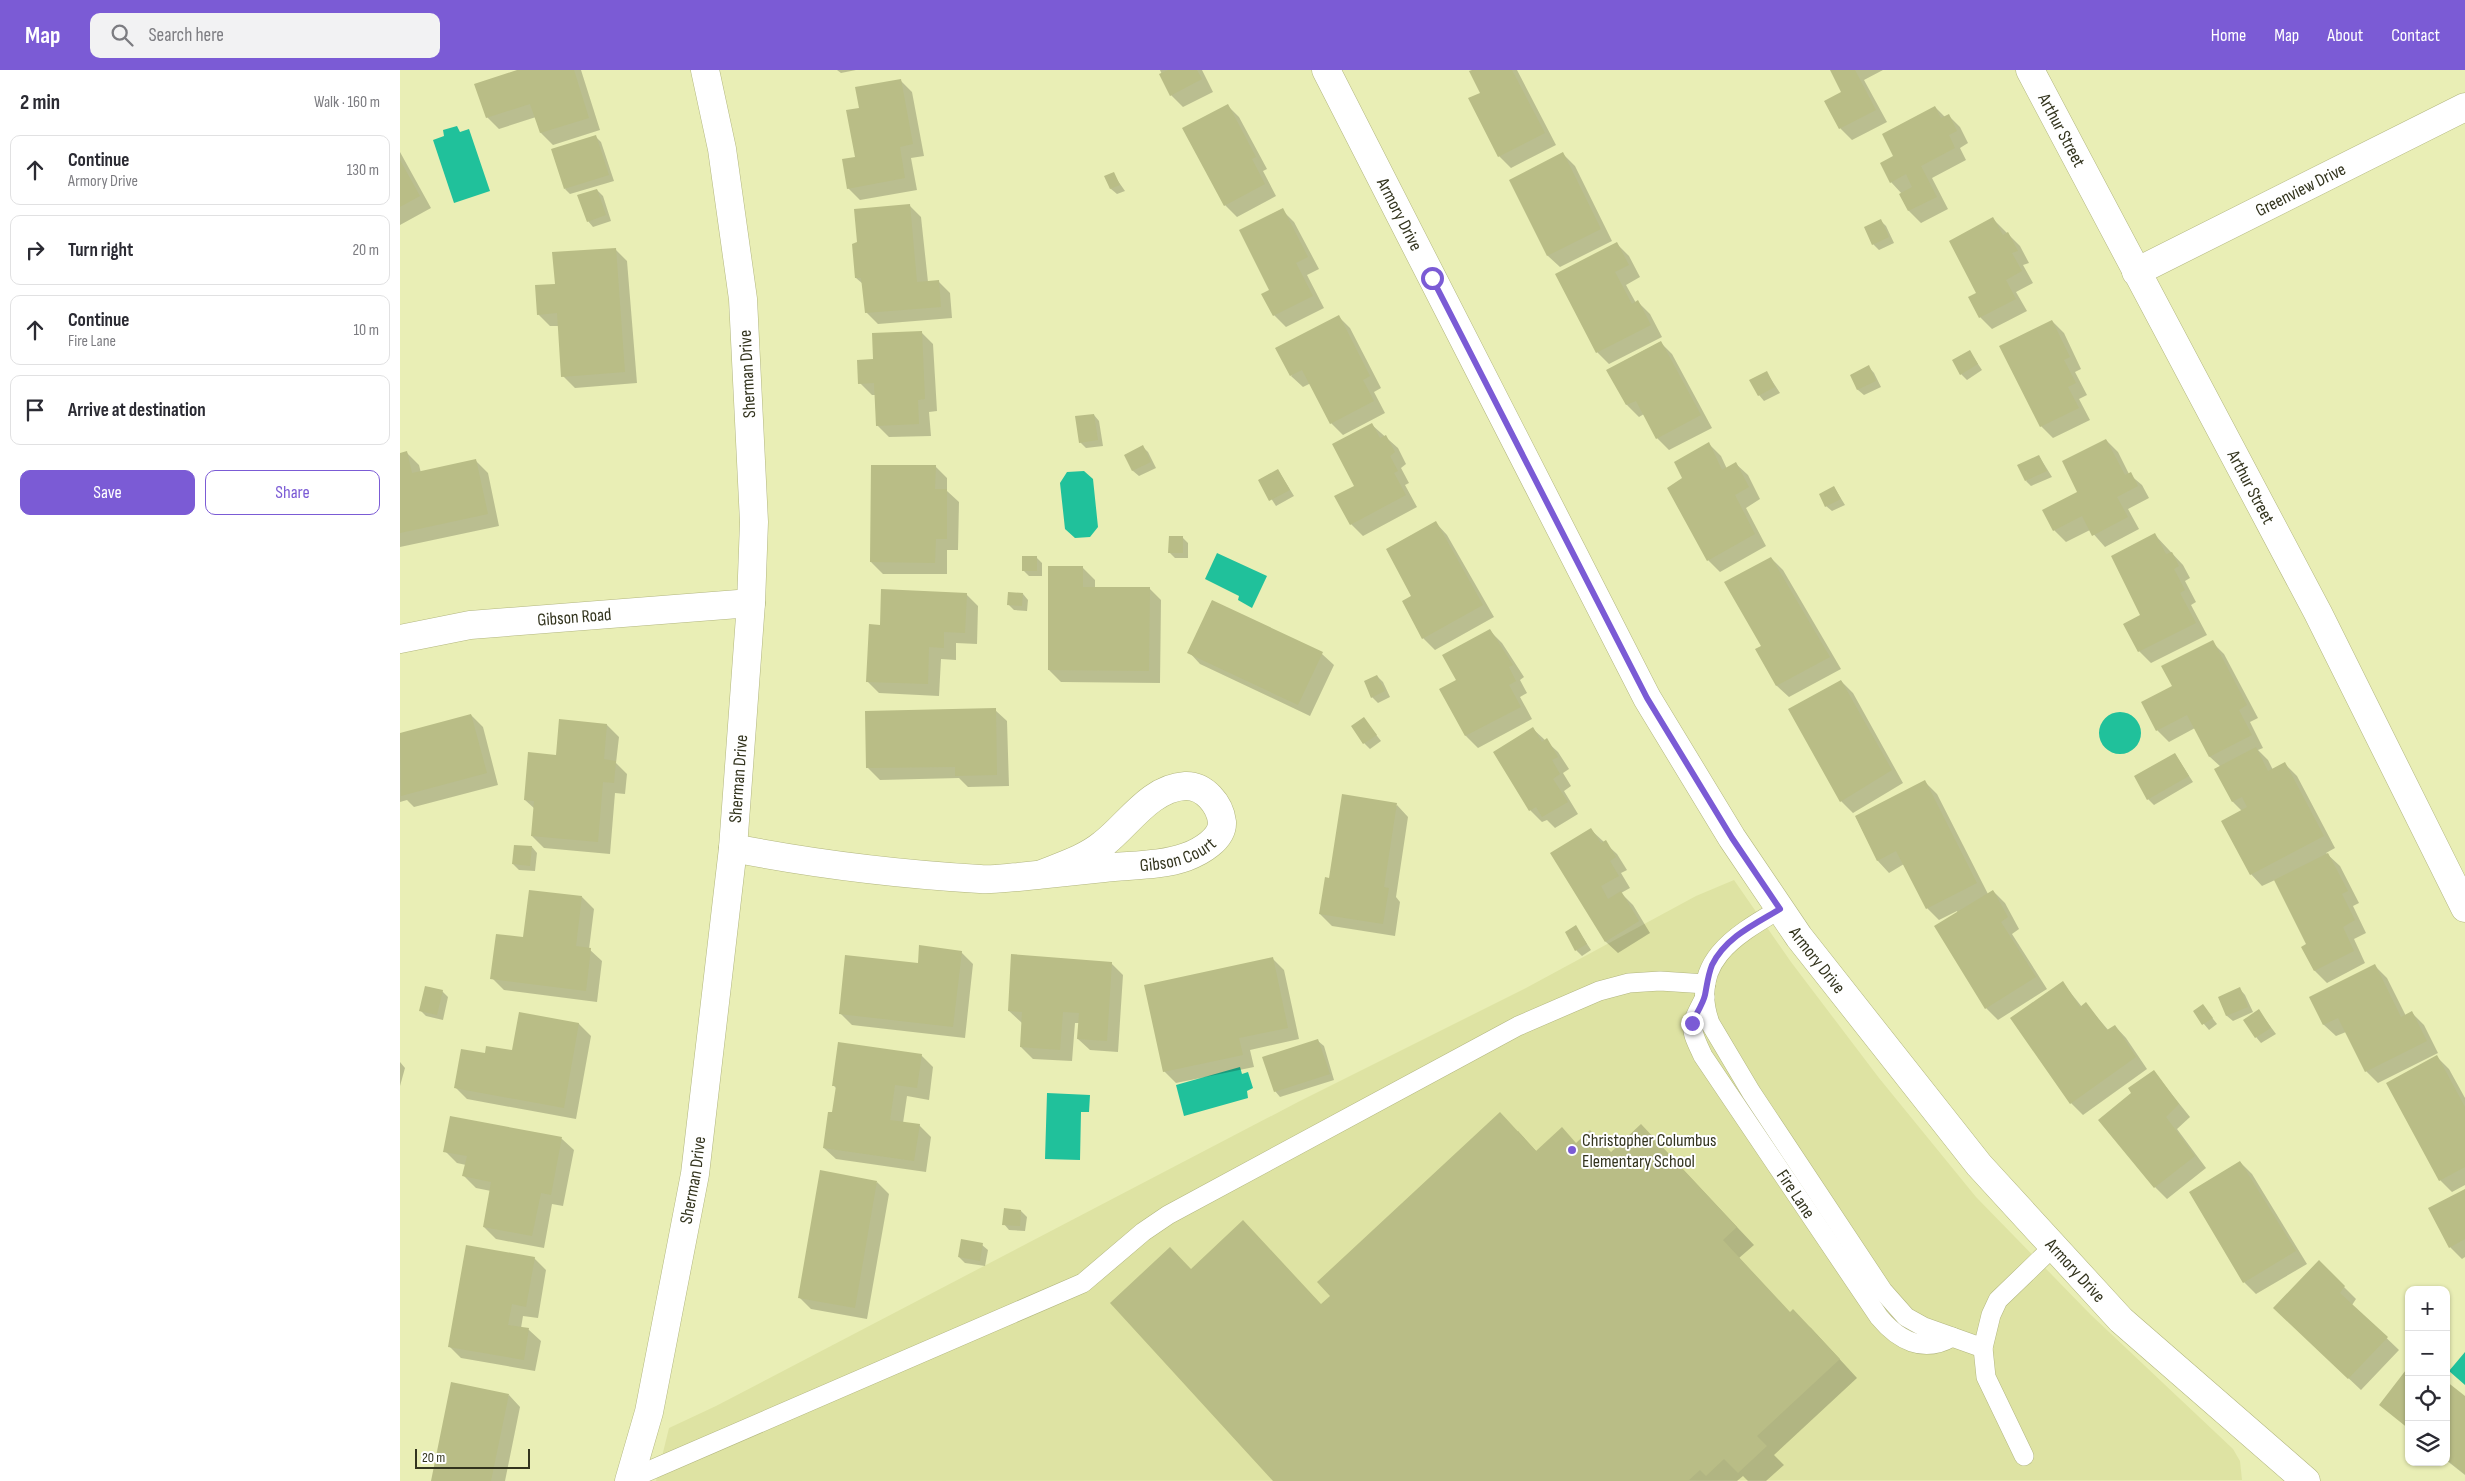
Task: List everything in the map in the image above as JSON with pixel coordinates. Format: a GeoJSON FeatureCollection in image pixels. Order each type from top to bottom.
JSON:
{"type":"FeatureCollection","features":[{"type":"Feature","properties":{"kind":"street","name":"Sherman Drive"},"geometry":{"type":"LineString","coordinates":[[630,1480],[649,1412],[695,1174],[733,848],[751,603],[754,522],[743,299],[722,148],[705,70]]}},
{"type":"Feature","properties":{"kind":"street","name":"Armory Drive"},"geometry":{"type":"LineString","coordinates":[[1326,70],[1647,698],[1732,838],[1799,937],[1979,1164],[2121,1320],[2297,1478]]}},
{"type":"Feature","properties":{"kind":"street","name":"Arthur Street"},"geometry":{"type":"LineString","coordinates":[[2030,70],[2318,613],[2465,908]]}},
{"type":"Feature","properties":{"kind":"street","name":"Greenview Drive"},"geometry":{"type":"LineString","coordinates":[[2136,272],[2465,108]]}},
{"type":"Feature","properties":{"kind":"street","name":"Gibson Road"},"geometry":{"type":"LineString","coordinates":[[400,638],[470,624],[751,603]]}},
{"type":"Feature","properties":{"kind":"street","name":"Gibson Court"},"geometry":{"type":"LineString","coordinates":[[733,848],[789,859],[982,880],[1039,875],[1160,862],[1186,857],[1207,847],[1218,836],[1222,824],[1218,809],[1212,798],[1189,786],[1177,787],[1162,792],[1103,845],[1074,861],[1039,875]]}},
{"type":"Feature","properties":{"kind":"lane"},"geometry":{"type":"LineString","coordinates":[[1780,909],[1734,937],[1716,958],[1705,990],[1706,1011],[1710,1023],[1731,1062],[1883,1291],[1906,1317],[1924,1327],[1983,1348]]}},
{"type":"Feature","properties":{"kind":"lane"},"geometry":{"type":"LineString","coordinates":[[630,1480],[1083,1283],[1143,1232],[1168,1215],[1518,1026],[1599,991],[1629,984],[1660,981],[1705,990]]}},
{"type":"Feature","properties":{"kind":"lane"},"geometry":{"type":"LineString","coordinates":[[2024,1456],[1986,1377],[1983,1348],[1991,1315],[1998,1300],[2054,1246]]}},
{"type":"Feature","properties":{"kind":"shaded area","name":"Christopher Columbus Elementary School"},"geometry":{"type":"Polygon","coordinates":[[[1734,880],[1791,962],[1879,1078],[1976,1197],[2091,1315],[2233,1449],[2240,1461],[2242,1480],[656,1481],[669,1428],[716,1406],[1298,1102],[1526,988],[1696,896],[1734,880]]]}},
{"type":"Feature","properties":{"kind":"water"},"geometry":{"type":"Polygon","coordinates":[[[457,126],[460,132],[469,129],[490,191],[454,203],[433,140],[444,136],[443,130],[457,126]]]}},
{"type":"Feature","properties":{"kind":"water"},"geometry":{"type":"Polygon","coordinates":[[[1084,471],[1093,479],[1098,527],[1090,537],[1075,538],[1065,529],[1060,483],[1067,472],[1084,471]]]}},
{"type":"Feature","properties":{"kind":"water"},"geometry":{"type":"Polygon","coordinates":[[[1217,553],[1267,576],[1252,608],[1238,600],[1239,596],[1205,579],[1217,553]]]}},
{"type":"Feature","properties":{"kind":"water"},"geometry":{"type":"Polygon","coordinates":[[[2120,712],[2135,718],[2141,733],[2135,748],[2120,754],[2105,748],[2099,733],[2105,718],[2120,712]]]}},
{"type":"Feature","properties":{"kind":"water"},"geometry":{"type":"Polygon","coordinates":[[[1240,1067],[1242,1074],[1248,1072],[1253,1088],[1247,1091],[1248,1098],[1184,1116],[1176,1085],[1240,1067]]]}},
{"type":"Feature","properties":{"kind":"water"},"geometry":{"type":"Polygon","coordinates":[[[1047,1093],[1090,1095],[1089,1112],[1081,1112],[1080,1160],[1045,1159],[1047,1093]]]}},
{"type":"Feature","properties":{"kind":"water"},"geometry":{"type":"Polygon","coordinates":[[[2465,1352],[2465,1385],[2450,1370],[2465,1352]]]}},
{"type":"Feature","properties":{"kind":"building"},"geometry":{"type":"Polygon","coordinates":[[[517,70],[574,70],[589,118],[540,133],[530,104],[486,118],[474,84],[517,70]]]}},
{"type":"Feature","properties":{"kind":"building"},"geometry":{"type":"Polygon","coordinates":[[[1168,70],[1197,70],[1202,79],[1170,96],[1159,74],[1168,70]]]}},
{"type":"Feature","properties":{"kind":"building"},"geometry":{"type":"Polygon","coordinates":[[[1512,70],[1545,133],[1498,157],[1468,98],[1480,93],[1469,71],[1512,70]]]}},
{"type":"Feature","properties":{"kind":"building"},"geometry":{"type":"Polygon","coordinates":[[[1830,70],[1855,70],[1876,110],[1839,129],[1824,101],[1841,92],[1830,70]]]}},
{"type":"Feature","properties":{"kind":"building"},"geometry":{"type":"Polygon","coordinates":[[[901,79],[913,144],[900,147],[905,178],[847,189],[842,159],[855,157],[846,110],[859,108],[855,87],[901,79]]]}},
{"type":"Feature","properties":{"kind":"building"},"geometry":{"type":"Polygon","coordinates":[[[1228,104],[1256,157],[1252,159],[1265,184],[1224,206],[1182,128],[1228,104]]]}},
{"type":"Feature","properties":{"kind":"building"},"geometry":{"type":"Polygon","coordinates":[[[1935,106],[1941,118],[1949,114],[1957,131],[1949,135],[1955,148],[1921,166],[1937,197],[1908,211],[1899,194],[1912,187],[1906,174],[1890,183],[1880,163],[1893,156],[1882,134],[1935,106]]]}},
{"type":"Feature","properties":{"kind":"building"},"geometry":{"type":"Polygon","coordinates":[[[596,135],[609,175],[564,189],[551,149],[596,135]]]}},
{"type":"Feature","properties":{"kind":"building"},"geometry":{"type":"Polygon","coordinates":[[[1563,152],[1601,229],[1547,256],[1509,180],[1563,152]]]}},
{"type":"Feature","properties":{"kind":"building"},"geometry":{"type":"Polygon","coordinates":[[[400,160],[420,196],[400,207],[400,160]]]}},
{"type":"Feature","properties":{"kind":"building"},"geometry":{"type":"Polygon","coordinates":[[[1114,172],[1120,185],[1110,189],[1104,176],[1114,172]]]}},
{"type":"Feature","properties":{"kind":"building"},"geometry":{"type":"Polygon","coordinates":[[[597,189],[606,215],[587,222],[577,195],[597,189]]]}},
{"type":"Feature","properties":{"kind":"building"},"geometry":{"type":"Polygon","coordinates":[[[910,204],[917,282],[939,280],[941,307],[865,313],[861,278],[855,278],[852,244],[857,242],[854,209],[910,204]]]}},
{"type":"Feature","properties":{"kind":"building"},"geometry":{"type":"Polygon","coordinates":[[[1283,208],[1308,257],[1296,263],[1313,296],[1273,316],[1261,294],[1269,290],[1239,230],[1283,208]]]}},
{"type":"Feature","properties":{"kind":"building"},"geometry":{"type":"Polygon","coordinates":[[[1993,217],[2003,235],[2008,232],[2018,251],[2012,253],[2022,271],[2006,280],[2016,299],[1979,318],[1968,297],[1976,293],[1949,241],[1993,217]]]}},
{"type":"Feature","properties":{"kind":"building"},"geometry":{"type":"Polygon","coordinates":[[[1881,219],[1889,237],[1872,245],[1864,227],[1881,219]]]}},
{"type":"Feature","properties":{"kind":"building"},"geometry":{"type":"Polygon","coordinates":[[[1617,242],[1629,265],[1615,272],[1632,304],[1638,300],[1651,325],[1596,353],[1555,274],[1617,242]]]}},
{"type":"Feature","properties":{"kind":"building"},"geometry":{"type":"Polygon","coordinates":[[[616,248],[625,372],[561,377],[557,313],[537,315],[535,285],[555,284],[552,252],[616,248]]]}},
{"type":"Feature","properties":{"kind":"building"},"geometry":{"type":"Polygon","coordinates":[[[1339,315],[1370,376],[1363,380],[1374,401],[1330,424],[1302,370],[1290,376],[1275,348],[1339,315]]]}},
{"type":"Feature","properties":{"kind":"building"},"geometry":{"type":"Polygon","coordinates":[[[2052,320],[2070,357],[2064,360],[2076,383],[2068,387],[2079,408],[2040,427],[1999,346],[2052,320]]]}},
{"type":"Feature","properties":{"kind":"building"},"geometry":{"type":"Polygon","coordinates":[[[922,331],[925,399],[918,400],[919,424],[876,426],[874,383],[858,384],[857,360],[873,359],[872,333],[922,331]]]}},
{"type":"Feature","properties":{"kind":"building"},"geometry":{"type":"Polygon","coordinates":[[[1661,341],[1701,415],[1656,439],[1636,401],[1626,405],[1606,370],[1661,341]]]}},
{"type":"Feature","properties":{"kind":"building"},"geometry":{"type":"Polygon","coordinates":[[[1970,350],[1978,364],[1960,375],[1952,360],[1970,350]]]}},
{"type":"Feature","properties":{"kind":"building"},"geometry":{"type":"Polygon","coordinates":[[[1869,365],[1876,381],[1857,390],[1850,375],[1869,365]]]}},
{"type":"Feature","properties":{"kind":"building"},"geometry":{"type":"Polygon","coordinates":[[[1767,371],[1775,387],[1758,396],[1749,380],[1767,371]]]}},
{"type":"Feature","properties":{"kind":"building"},"geometry":{"type":"Polygon","coordinates":[[[1094,414],[1098,440],[1079,443],[1075,416],[1094,414]]]}},
{"type":"Feature","properties":{"kind":"building"},"geometry":{"type":"Polygon","coordinates":[[[1372,423],[1380,438],[1386,435],[1395,452],[1390,456],[1398,471],[1394,473],[1406,495],[1350,525],[1334,496],[1354,486],[1332,444],[1372,423]]]}},
{"type":"Feature","properties":{"kind":"building"},"geometry":{"type":"Polygon","coordinates":[[[2106,439],[2125,475],[2131,472],[2138,486],[2117,497],[2128,517],[2092,536],[2082,516],[2053,531],[2042,510],[2077,492],[2062,461],[2106,439]]]}},
{"type":"Feature","properties":{"kind":"building"},"geometry":{"type":"Polygon","coordinates":[[[1709,442],[1722,470],[1736,462],[1749,487],[1735,495],[1755,534],[1707,561],[1667,488],[1682,478],[1674,462],[1709,442]]]}},
{"type":"Feature","properties":{"kind":"building"},"geometry":{"type":"Polygon","coordinates":[[[1143,445],[1151,462],[1132,471],[1124,455],[1143,445]]]}},
{"type":"Feature","properties":{"kind":"building"},"geometry":{"type":"Polygon","coordinates":[[[407,451],[412,473],[476,459],[488,514],[400,533],[400,453],[407,451]]]}},
{"type":"Feature","properties":{"kind":"building"},"geometry":{"type":"Polygon","coordinates":[[[2039,455],[2047,471],[2025,481],[2017,465],[2039,455]]]}},
{"type":"Feature","properties":{"kind":"building"},"geometry":{"type":"Polygon","coordinates":[[[871,465],[936,465],[935,489],[947,489],[947,539],[936,539],[935,563],[870,562],[871,465]]]}},
{"type":"Feature","properties":{"kind":"building"},"geometry":{"type":"Polygon","coordinates":[[[1278,469],[1290,490],[1269,501],[1258,480],[1278,469]]]}},
{"type":"Feature","properties":{"kind":"building"},"geometry":{"type":"Polygon","coordinates":[[[1834,486],[1841,499],[1825,507],[1819,494],[1834,486]]]}},
{"type":"Feature","properties":{"kind":"building"},"geometry":{"type":"Polygon","coordinates":[[[1436,521],[1483,605],[1422,639],[1402,601],[1411,596],[1386,549],[1436,521]]]}},
{"type":"Feature","properties":{"kind":"building"},"geometry":{"type":"Polygon","coordinates":[[[2155,533],[2166,554],[2172,552],[2179,566],[2174,569],[2185,590],[2180,593],[2196,623],[2138,652],[2123,624],[2140,615],[2111,556],[2155,533]]]}},
{"type":"Feature","properties":{"kind":"building"},"geometry":{"type":"Polygon","coordinates":[[[1169,536],[1183,536],[1183,553],[1168,553],[1169,536]]]}},
{"type":"Feature","properties":{"kind":"building"},"geometry":{"type":"Polygon","coordinates":[[[1022,556],[1037,556],[1037,571],[1022,571],[1022,556]]]}},
{"type":"Feature","properties":{"kind":"building"},"geometry":{"type":"Polygon","coordinates":[[[1771,557],[1830,657],[1776,686],[1755,649],[1761,646],[1724,582],[1771,557]]]}},
{"type":"Feature","properties":{"kind":"building"},"geometry":{"type":"Polygon","coordinates":[[[1048,566],[1083,566],[1083,587],[1150,587],[1149,671],[1048,670],[1048,566]]]}},
{"type":"Feature","properties":{"kind":"building"},"geometry":{"type":"Polygon","coordinates":[[[881,589],[967,593],[965,633],[944,632],[944,648],[929,647],[928,684],[866,682],[869,624],[880,625],[881,589]]]}},
{"type":"Feature","properties":{"kind":"building"},"geometry":{"type":"Polygon","coordinates":[[[1008,592],[1023,593],[1022,606],[1007,605],[1008,592]]]}},
{"type":"Feature","properties":{"kind":"building"},"geometry":{"type":"Polygon","coordinates":[[[1212,600],[1323,652],[1298,705],[1187,653],[1212,600]]]}},
{"type":"Feature","properties":{"kind":"building"},"geometry":{"type":"Polygon","coordinates":[[[1490,629],[1513,665],[1509,667],[1516,681],[1509,685],[1521,707],[1465,736],[1439,689],[1456,680],[1442,655],[1490,629]]]}},
{"type":"Feature","properties":{"kind":"building"},"geometry":{"type":"Polygon","coordinates":[[[2213,640],[2247,705],[2239,710],[2252,735],[2209,757],[2187,715],[2156,731],[2141,702],[2172,686],[2161,666],[2213,640]]]}},
{"type":"Feature","properties":{"kind":"building"},"geometry":{"type":"Polygon","coordinates":[[[1377,675],[1385,691],[1371,698],[1364,681],[1377,675]]]}},
{"type":"Feature","properties":{"kind":"building"},"geometry":{"type":"Polygon","coordinates":[[[1841,680],[1892,770],[1840,802],[1788,709],[1841,680]]]}},
{"type":"Feature","properties":{"kind":"building"},"geometry":{"type":"Polygon","coordinates":[[[996,708],[997,775],[955,776],[955,767],[866,768],[865,711],[996,708]]]}},
{"type":"Feature","properties":{"kind":"building"},"geometry":{"type":"Polygon","coordinates":[[[471,714],[487,773],[401,796],[400,733],[471,714]]]}},
{"type":"Feature","properties":{"kind":"building"},"geometry":{"type":"Polygon","coordinates":[[[1364,717],[1377,735],[1363,744],[1351,726],[1364,717]]]}},
{"type":"Feature","properties":{"kind":"building"},"geometry":{"type":"Polygon","coordinates":[[[559,719],[607,724],[604,759],[616,761],[614,783],[603,782],[598,842],[531,836],[534,801],[524,800],[528,752],[556,755],[559,719]]]}},
{"type":"Feature","properties":{"kind":"building"},"geometry":{"type":"Polygon","coordinates":[[[1533,727],[1542,742],[1547,738],[1558,757],[1552,760],[1560,774],[1553,779],[1568,802],[1542,817],[1536,807],[1529,811],[1493,752],[1533,727]]]}},
{"type":"Feature","properties":{"kind":"building"},"geometry":{"type":"Polygon","coordinates":[[[2256,747],[2268,771],[2285,762],[2324,836],[2250,875],[2221,821],[2247,807],[2242,797],[2232,802],[2214,769],[2256,747]]]}},
{"type":"Feature","properties":{"kind":"building"},"geometry":{"type":"Polygon","coordinates":[[[2175,753],[2189,776],[2147,800],[2134,776],[2175,753]]]}},
{"type":"Feature","properties":{"kind":"building"},"geometry":{"type":"Polygon","coordinates":[[[1925,780],[1977,883],[1926,909],[1896,851],[1877,861],[1855,816],[1925,780]]]}},
{"type":"Feature","properties":{"kind":"building"},"geometry":{"type":"Polygon","coordinates":[[[1342,794],[1397,803],[1384,887],[1389,888],[1383,924],[1319,914],[1325,877],[1329,878],[1342,794]]]}},
{"type":"Feature","properties":{"kind":"building"},"geometry":{"type":"Polygon","coordinates":[[[1591,828],[1601,843],[1606,840],[1616,857],[1610,861],[1619,876],[1601,886],[1608,899],[1621,891],[1639,921],[1605,942],[1550,853],[1591,828]]]}},
{"type":"Feature","properties":{"kind":"building"},"geometry":{"type":"Polygon","coordinates":[[[514,845],[532,846],[530,866],[512,864],[514,845]]]}},
{"type":"Feature","properties":{"kind":"building"},"geometry":{"type":"Polygon","coordinates":[[[2328,853],[2348,891],[2342,894],[2355,920],[2343,927],[2354,951],[2314,971],[2301,947],[2306,944],[2274,880],[2328,853]]]}},
{"type":"Feature","properties":{"kind":"building"},"geometry":{"type":"Polygon","coordinates":[[[529,890],[582,896],[576,946],[591,948],[586,991],[490,979],[496,934],[523,937],[529,890]]]}},
{"type":"Feature","properties":{"kind":"building"},"geometry":{"type":"Polygon","coordinates":[[[1993,890],[2008,917],[2001,922],[2036,977],[1985,1009],[1934,926],[1993,890]]]}},
{"type":"Feature","properties":{"kind":"building"},"geometry":{"type":"Polygon","coordinates":[[[1576,925],[1587,944],[1575,951],[1565,932],[1576,925]]]}},
{"type":"Feature","properties":{"kind":"building"},"geometry":{"type":"Polygon","coordinates":[[[919,945],[962,951],[953,1027],[839,1014],[845,955],[918,963],[919,945]]]}},
{"type":"Feature","properties":{"kind":"building"},"geometry":{"type":"Polygon","coordinates":[[[1011,954],[1112,962],[1107,1041],[1077,1039],[1079,1013],[1063,1012],[1060,1050],[1020,1047],[1022,1012],[1008,1011],[1011,954]]]}},
{"type":"Feature","properties":{"kind":"building"},"geometry":{"type":"Polygon","coordinates":[[[1273,957],[1288,1028],[1239,1038],[1243,1055],[1163,1072],[1144,985],[1273,957]]]}},
{"type":"Feature","properties":{"kind":"building"},"geometry":{"type":"Polygon","coordinates":[[[2375,964],[2401,1017],[2412,1011],[2427,1041],[2365,1072],[2338,1018],[2323,1025],[2309,997],[2375,964]]]}},
{"type":"Feature","properties":{"kind":"building"},"geometry":{"type":"Polygon","coordinates":[[[2063,981],[2080,1007],[2086,1002],[2107,1030],[2115,1025],[2136,1057],[2070,1104],[2010,1018],[2063,981]]]}},
{"type":"Feature","properties":{"kind":"building"},"geometry":{"type":"Polygon","coordinates":[[[425,986],[443,990],[437,1015],[419,1011],[425,986]]]}},
{"type":"Feature","properties":{"kind":"building"},"geometry":{"type":"Polygon","coordinates":[[[2240,987],[2248,1007],[2226,1016],[2218,997],[2240,987]]]}},
{"type":"Feature","properties":{"kind":"building"},"geometry":{"type":"Polygon","coordinates":[[[2203,1004],[2213,1018],[2202,1025],[2193,1011],[2203,1004]]]}},
{"type":"Feature","properties":{"kind":"building"},"geometry":{"type":"Polygon","coordinates":[[[2259,1009],[2271,1028],[2255,1038],[2243,1020],[2259,1009]]]}},
{"type":"Feature","properties":{"kind":"building"},"geometry":{"type":"Polygon","coordinates":[[[519,1012],[579,1023],[564,1108],[454,1088],[461,1049],[485,1053],[486,1046],[512,1050],[519,1012]]]}},
{"type":"Feature","properties":{"kind":"building"},"geometry":{"type":"Polygon","coordinates":[[[1318,1039],[1330,1074],[1274,1092],[1262,1057],[1318,1039]]]}},
{"type":"Feature","properties":{"kind":"building"},"geometry":{"type":"Polygon","coordinates":[[[838,1042],[922,1054],[917,1088],[895,1085],[890,1120],[920,1124],[914,1161],[823,1148],[828,1112],[832,1112],[836,1086],[832,1086],[838,1042]]]}},
{"type":"Feature","properties":{"kind":"building"},"geometry":{"type":"Polygon","coordinates":[[[2437,1055],[2465,1107],[2465,1167],[2439,1181],[2386,1083],[2437,1055]]]}},
{"type":"Feature","properties":{"kind":"building"},"geometry":{"type":"Polygon","coordinates":[[[2154,1070],[2179,1104],[2166,1117],[2195,1156],[2154,1188],[2098,1120],[2131,1093],[2128,1088],[2154,1070]]]}},
{"type":"Feature","properties":{"kind":"building"},"geometry":{"type":"Polygon","coordinates":[[[1500,1112],[1536,1151],[1562,1127],[1576,1143],[1590,1130],[1611,1152],[1641,1124],[1737,1227],[1723,1240],[1790,1312],[1793,1309],[1840,1359],[1757,1436],[1767,1446],[1738,1473],[1724,1459],[1706,1476],[1700,1470],[1688,1481],[1273,1481],[1110,1303],[1170,1247],[1191,1269],[1243,1220],[1321,1304],[1330,1296],[1317,1282],[1500,1112]]]}},
{"type":"Feature","properties":{"kind":"building"},"geometry":{"type":"Polygon","coordinates":[[[450,1116],[562,1137],[551,1195],[541,1193],[532,1236],[483,1227],[491,1182],[462,1176],[467,1156],[443,1152],[450,1116]]]}},
{"type":"Feature","properties":{"kind":"building"},"geometry":{"type":"Polygon","coordinates":[[[2240,1161],[2296,1251],[2243,1283],[2189,1192],[2240,1161]]]}},
{"type":"Feature","properties":{"kind":"building"},"geometry":{"type":"Polygon","coordinates":[[[820,1170],[877,1181],[855,1308],[798,1298],[820,1170]]]}},
{"type":"Feature","properties":{"kind":"building"},"geometry":{"type":"Polygon","coordinates":[[[2465,1189],[2465,1239],[2449,1248],[2428,1208],[2465,1189]]]}},
{"type":"Feature","properties":{"kind":"building"},"geometry":{"type":"Polygon","coordinates":[[[1004,1208],[1021,1210],[1020,1226],[1002,1225],[1004,1208]]]}},
{"type":"Feature","properties":{"kind":"building"},"geometry":{"type":"Polygon","coordinates":[[[961,1239],[983,1243],[980,1261],[958,1257],[961,1239]]]}},
{"type":"Feature","properties":{"kind":"building"},"geometry":{"type":"Polygon","coordinates":[[[466,1245],[535,1257],[526,1307],[512,1304],[508,1325],[529,1328],[524,1360],[448,1347],[466,1245]]]}},
{"type":"Feature","properties":{"kind":"building"},"geometry":{"type":"Polygon","coordinates":[[[2319,1260],[2345,1286],[2340,1293],[2388,1337],[2348,1379],[2273,1308],[2319,1260]]]}},
{"type":"Feature","properties":{"kind":"building"},"geometry":{"type":"Polygon","coordinates":[[[2405,1371],[2405,1426],[2379,1405],[2405,1371]]]}},
{"type":"Feature","properties":{"kind":"building"},"geometry":{"type":"Polygon","coordinates":[[[451,1382],[509,1394],[491,1481],[431,1481],[451,1382]]]}},
{"type":"Feature","properties":{"kind":"building"},"geometry":{"type":"Polygon","coordinates":[[[2450,1384],[2465,1396],[2465,1474],[2450,1462],[2450,1384]]]}},
{"type":"Feature","properties":{"kind":"place","name":"Christopher Columbus Elementary School"},"geometry":{"type":"Point","coordinates":[1572,1150]}},
{"type":"Feature","properties":{"kind":"route"},"geometry":{"type":"LineString","coordinates":[[1432,278],[1647,698],[1732,838],[1780,909],[1734,937],[1721,951],[1712,966],[1706,984],[1705,996],[1692,1023]]}}]}
